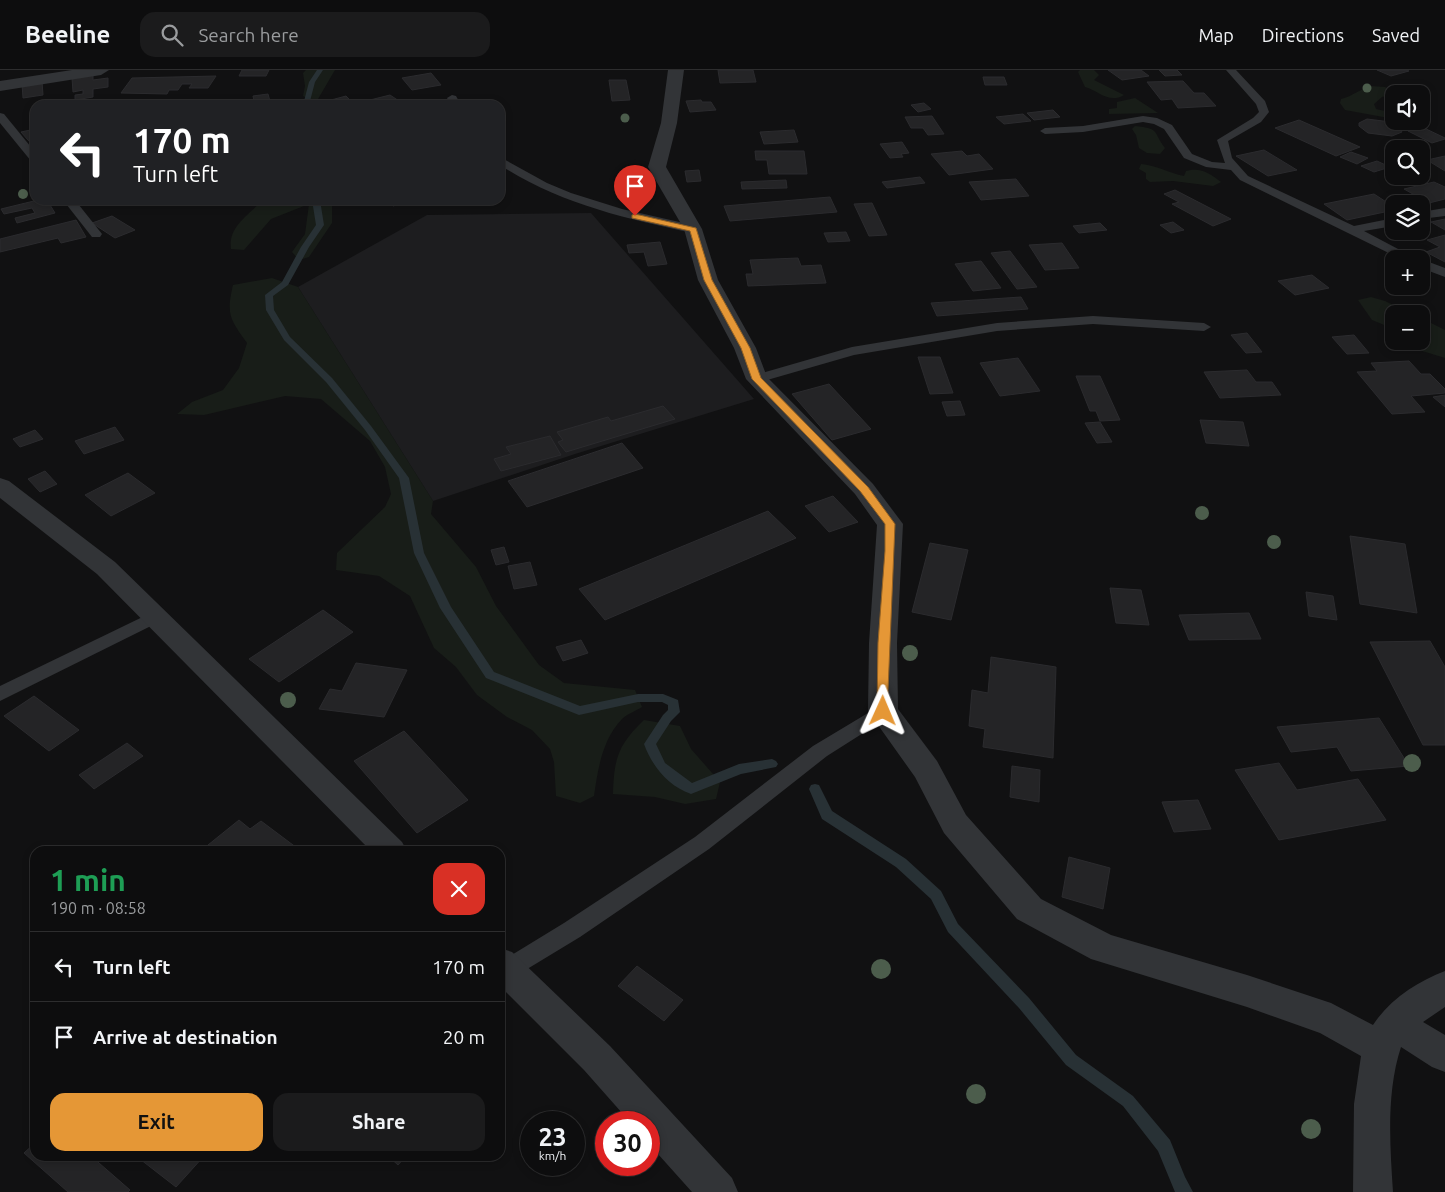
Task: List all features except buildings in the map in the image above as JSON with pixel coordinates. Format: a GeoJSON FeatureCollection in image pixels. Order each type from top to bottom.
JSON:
{"type":"FeatureCollection","features":[{"type":"Feature","properties":{"kind":"street"},"geometry":{"type":"LineString","coordinates":[[0,86],[101,70]]}},
{"type":"Feature","properties":{"kind":"street"},"geometry":{"type":"LineString","coordinates":[[676,70],[669,124],[657,167],[693,229],[708,280],[745,348],[757,379],[864,489],[890,524],[884,643],[883,711],[926,769],[955,824],[1029,909],[1103,948],[1247,991],[1322,1017],[1445,1055]]}},
{"type":"Feature","properties":{"kind":"street"},"geometry":{"type":"LineString","coordinates":[[0,486],[106,568],[157,616],[386,846]]}},
{"type":"Feature","properties":{"kind":"street"},"geometry":{"type":"LineString","coordinates":[[505,969],[597,1058],[718,1192]]}},
{"type":"Feature","properties":{"kind":"street"},"geometry":{"type":"LineString","coordinates":[[1373,1192],[1370,1150],[1374,1082],[1388,1036],[1445,987]]}},
{"type":"Feature","properties":{"kind":"lane"},"geometry":{"type":"LineString","coordinates":[[1231,70],[1261,103],[1264,112],[1257,120],[1222,140],[1227,159],[1233,167],[1244,178],[1392,250]]}},
{"type":"Feature","properties":{"kind":"lane"},"geometry":{"type":"LineString","coordinates":[[0,116],[30,153]]}},
{"type":"Feature","properties":{"kind":"lane"},"geometry":{"type":"LineString","coordinates":[[1046,131],[1083,129],[1143,119],[1157,121],[1168,128],[1188,156],[1210,165],[1233,167]]}},
{"type":"Feature","properties":{"kind":"lane"},"geometry":{"type":"LineString","coordinates":[[505,164],[544,184],[600,208],[693,229]]}},
{"type":"Feature","properties":{"kind":"lane"},"geometry":{"type":"LineString","coordinates":[[72,205],[96,234]]}},
{"type":"Feature","properties":{"kind":"lane"},"geometry":{"type":"LineString","coordinates":[[1430,214],[1445,212]]}},
{"type":"Feature","properties":{"kind":"lane"},"geometry":{"type":"LineString","coordinates":[[1351,230],[1385,224]]}},
{"type":"Feature","properties":{"kind":"lane"},"geometry":{"type":"LineString","coordinates":[[1430,267],[1445,273]]}},
{"type":"Feature","properties":{"kind":"lane"},"geometry":{"type":"LineString","coordinates":[[757,379],[852,351],[996,327],[1094,320],[1204,327]]}},
{"type":"Feature","properties":{"kind":"lane"},"geometry":{"type":"LineString","coordinates":[[0,694],[157,616]]}},
{"type":"Feature","properties":{"kind":"lane"},"geometry":{"type":"LineString","coordinates":[[505,966],[572,930],[702,843],[820,751],[883,711]]}},
{"type":"Feature","properties":{"kind":"shaded area"},"geometry":{"type":"Polygon","coordinates":[[[306,70],[335,70],[318,99],[311,100],[303,96],[305,86],[303,73],[306,70]]]}},
{"type":"Feature","properties":{"kind":"shaded area"},"geometry":{"type":"Polygon","coordinates":[[[1080,70],[1094,70],[1099,75],[1094,80],[1124,95],[1114,98],[1104,96],[1085,87],[1078,72],[1080,70]]]}},
{"type":"Feature","properties":{"kind":"shaded area"},"geometry":{"type":"Polygon","coordinates":[[[1371,86],[1385,87],[1385,96],[1374,104],[1376,109],[1385,111],[1385,117],[1345,110],[1340,103],[1341,99],[1371,86]]]}},
{"type":"Feature","properties":{"kind":"shaded area"},"geometry":{"type":"Polygon","coordinates":[[[1135,98],[1158,113],[1109,114],[1109,109],[1117,108],[1117,102],[1135,98]]]}},
{"type":"Feature","properties":{"kind":"shaded area"},"geometry":{"type":"Polygon","coordinates":[[[1135,126],[1149,128],[1155,132],[1165,148],[1160,154],[1147,153],[1139,148],[1136,135],[1132,129],[1135,126]]]}},
{"type":"Feature","properties":{"kind":"shaded area"},"geometry":{"type":"Polygon","coordinates":[[[1141,164],[1184,176],[1186,171],[1201,170],[1221,182],[1213,186],[1173,181],[1150,182],[1146,179],[1146,173],[1139,169],[1141,164]]]}},
{"type":"Feature","properties":{"kind":"shaded area"},"geometry":{"type":"Polygon","coordinates":[[[257,205],[306,205],[271,219],[244,250],[231,249],[233,234],[240,222],[257,205]]]}},
{"type":"Feature","properties":{"kind":"shaded area"},"geometry":{"type":"Polygon","coordinates":[[[309,205],[332,205],[332,223],[309,257],[299,260],[292,252],[305,234],[309,205]]]}},
{"type":"Feature","properties":{"kind":"shaded area"},"geometry":{"type":"Polygon","coordinates":[[[591,213],[754,399],[575,454],[433,501],[298,287],[427,215],[591,213]]]}},
{"type":"Feature","properties":{"kind":"shaded area"},"geometry":{"type":"Polygon","coordinates":[[[272,278],[298,287],[433,501],[431,514],[476,567],[496,606],[539,665],[564,683],[635,690],[642,707],[622,719],[605,745],[599,765],[594,796],[580,803],[556,796],[554,762],[550,749],[532,730],[507,717],[477,695],[456,667],[434,648],[410,596],[379,576],[336,570],[337,553],[385,507],[391,494],[385,467],[370,441],[321,399],[285,396],[204,415],[177,414],[192,402],[223,390],[239,368],[247,343],[231,316],[230,303],[233,285],[272,278]]]}},
{"type":"Feature","properties":{"kind":"shaded area"},"geometry":{"type":"Polygon","coordinates":[[[1371,297],[1393,305],[1385,305],[1385,325],[1372,320],[1358,300],[1371,297]]]}},
{"type":"Feature","properties":{"kind":"shaded area"},"geometry":{"type":"Polygon","coordinates":[[[1430,322],[1445,330],[1445,358],[1419,350],[1430,350],[1430,322]]]}},
{"type":"Feature","properties":{"kind":"shaded area"},"geometry":{"type":"Polygon","coordinates":[[[644,720],[680,726],[691,749],[720,782],[716,799],[685,804],[655,797],[613,794],[616,761],[619,753],[628,737],[644,720]]]}},
{"type":"Feature","properties":{"kind":"waterway"},"geometry":{"type":"LineString","coordinates":[[307,100],[312,82],[320,70]]}},
{"type":"Feature","properties":{"kind":"waterway"},"geometry":{"type":"LineString","coordinates":[[317,205],[320,225],[285,283],[269,295],[270,310],[287,338],[329,380],[368,428],[404,478],[419,553],[446,608],[490,675],[579,711],[638,698],[663,698],[674,703],[674,712],[667,718],[650,744],[661,766],[691,789],[739,769],[772,764]]}},
{"type":"Feature","properties":{"kind":"waterway"},"geometry":{"type":"LineString","coordinates":[[815,789],[827,815],[901,863],[936,895],[953,928],[1024,1003],[1071,1060],[1128,1101],[1164,1146],[1179,1183],[1185,1192]]}},
{"type":"Feature","properties":{"kind":"route"},"geometry":{"type":"LineString","coordinates":[[635,216],[693,229],[708,280],[745,348],[757,379],[864,489],[890,524],[884,643],[883,711]]}}]}
